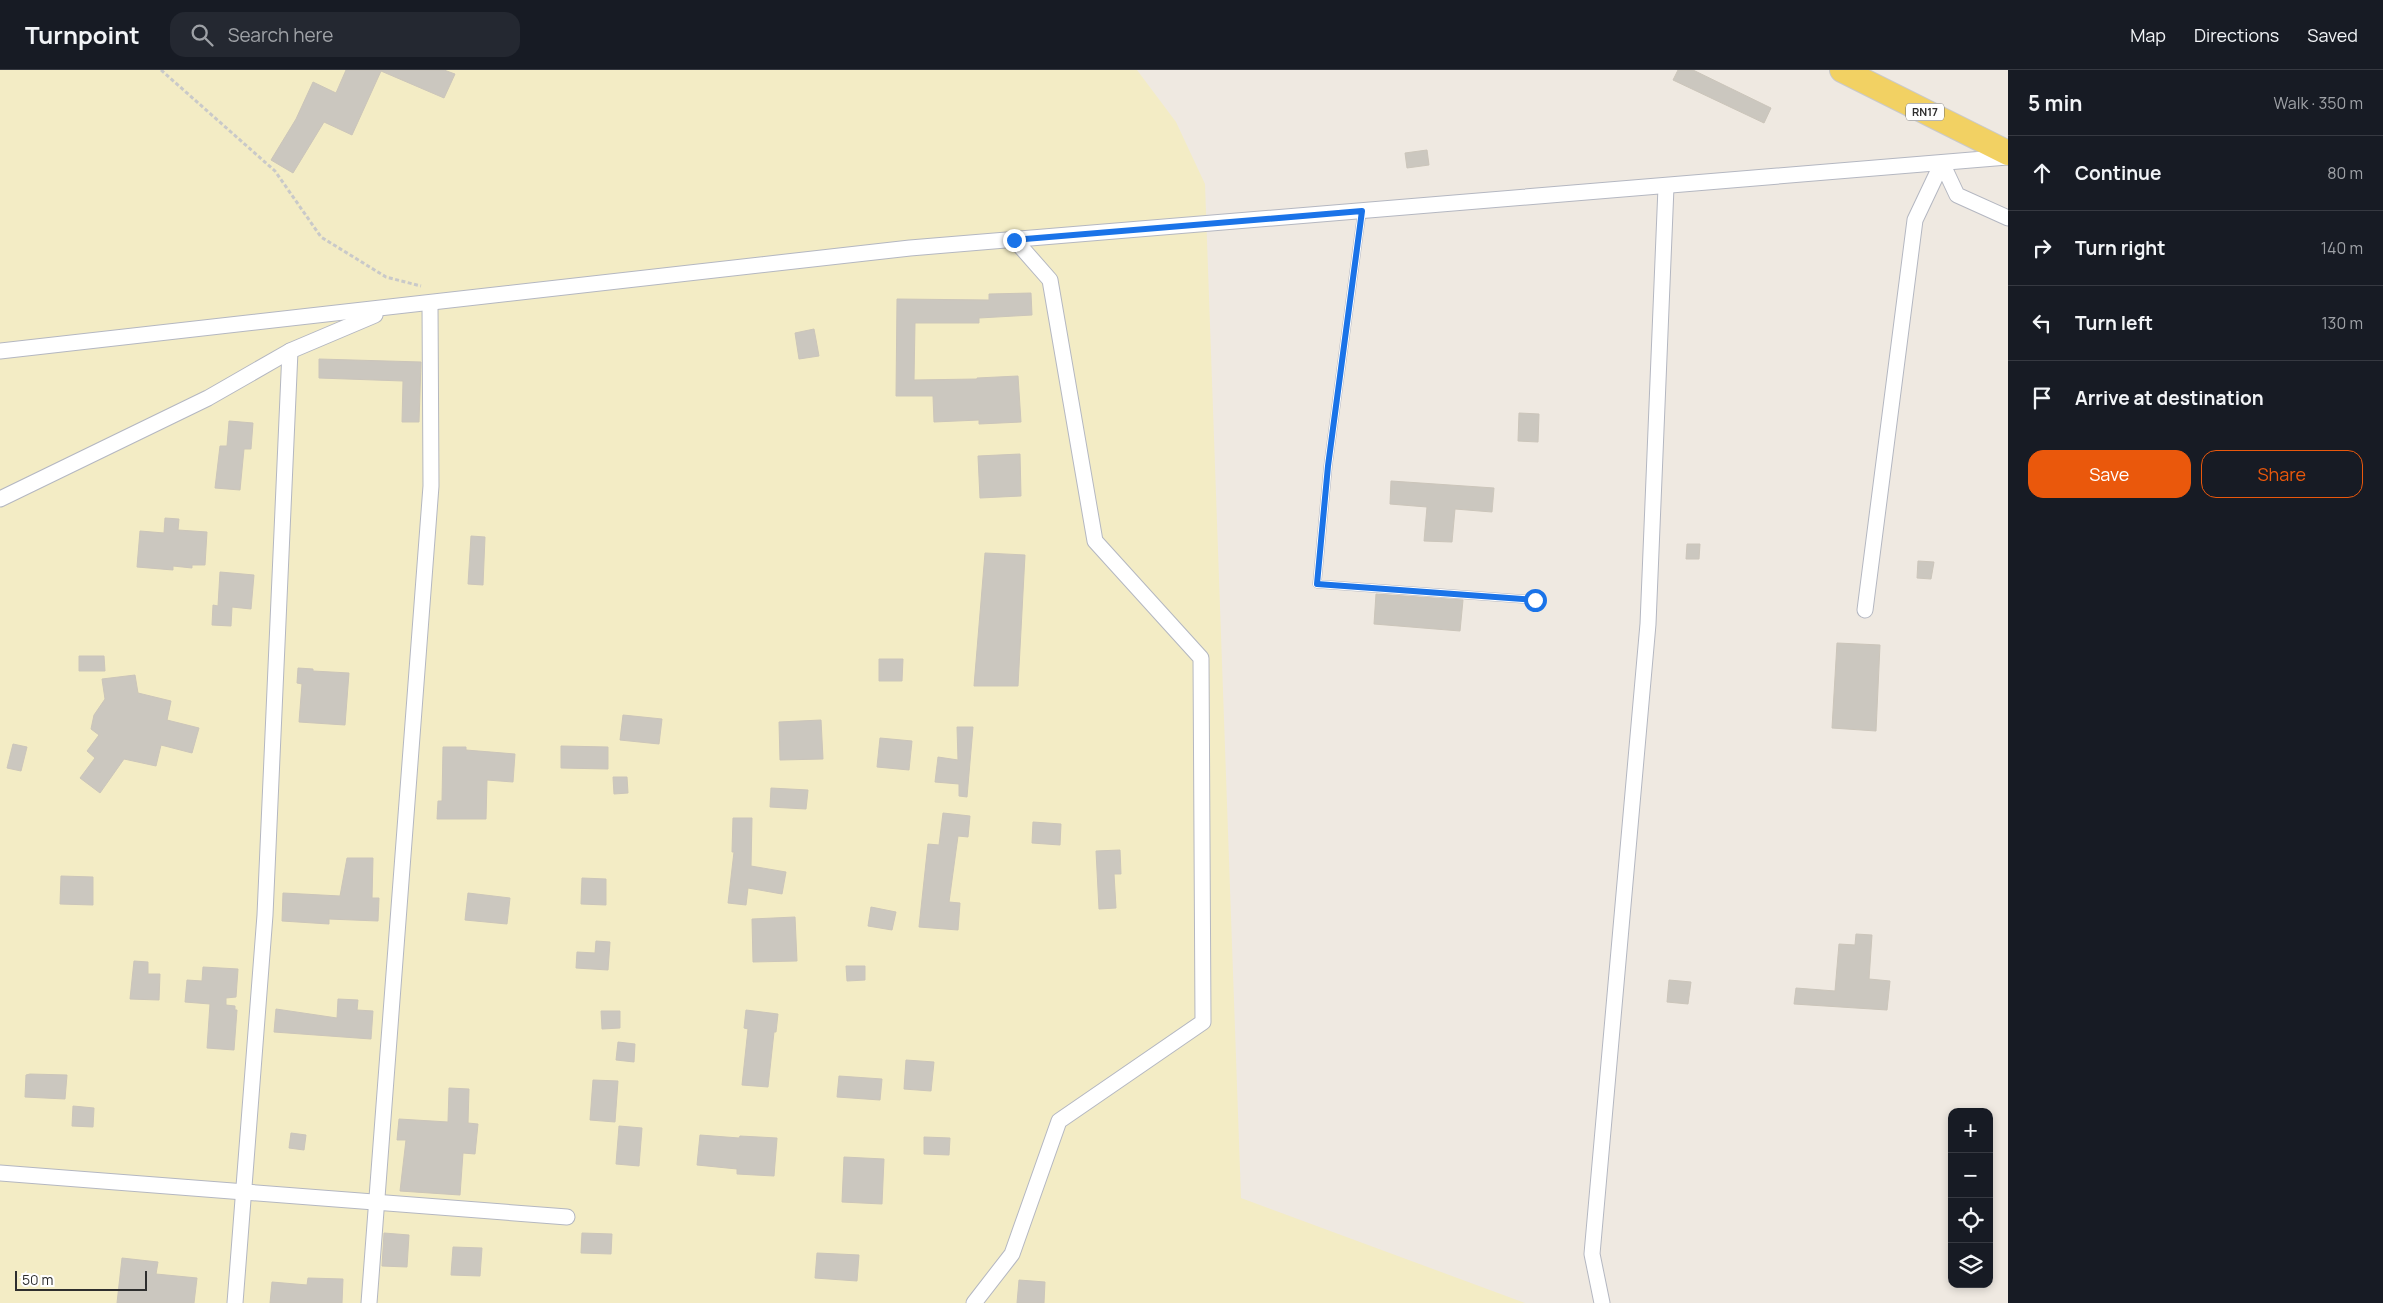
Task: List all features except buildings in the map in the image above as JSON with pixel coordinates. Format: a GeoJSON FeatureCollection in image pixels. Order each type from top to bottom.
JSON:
{"type":"FeatureCollection","features":[{"type":"Feature","properties":{"kind":"main road","name":"RN17"},"geometry":{"type":"LineString","coordinates":[[1842,70],[2008,154]]}},
{"type":"Feature","properties":{"kind":"street"},"geometry":{"type":"LineString","coordinates":[[0,351],[430,304],[910,248],[2008,158]]}},
{"type":"Feature","properties":{"kind":"street"},"geometry":{"type":"LineString","coordinates":[[1942,163],[1957,196],[2008,218]]}},
{"type":"Feature","properties":{"kind":"street"},"geometry":{"type":"LineString","coordinates":[[1865,610],[1915,220],[1942,163]]}},
{"type":"Feature","properties":{"kind":"street"},"geometry":{"type":"LineString","coordinates":[[1602,1303],[1592,1254],[1648,624],[1666,186]]}},
{"type":"Feature","properties":{"kind":"street"},"geometry":{"type":"LineString","coordinates":[[974,1303],[1012,1254],[1059,1122],[1203,1022],[1201,658],[1095,540],[1050,280],[1014,240]]}},
{"type":"Feature","properties":{"kind":"street"},"geometry":{"type":"LineString","coordinates":[[369,1303],[431,486],[430,304]]}},
{"type":"Feature","properties":{"kind":"street"},"geometry":{"type":"LineString","coordinates":[[0,499],[208,398],[290,351],[390,308]]}},
{"type":"Feature","properties":{"kind":"street"},"geometry":{"type":"LineString","coordinates":[[235,1303],[265,916],[290,351]]}},
{"type":"Feature","properties":{"kind":"street"},"geometry":{"type":"LineString","coordinates":[[0,1173],[567,1216]]}},
{"type":"Feature","properties":{"kind":"lane"},"geometry":{"type":"LineString","coordinates":[[1362,211],[1328,466],[1317,584],[1535,600]]}},
{"type":"Feature","properties":{"kind":"path"},"geometry":{"type":"LineString","coordinates":[[161,70],[275,170],[321,236],[386,277],[423,287]]}},
{"type":"Feature","properties":{"kind":"sand"},"geometry":{"type":"Polygon","coordinates":[[[0,70],[1137,70],[1176,122],[1205,184],[1241,1198],[1525,1303],[0,1303],[0,70]]]}},
{"type":"Feature","properties":{"kind":"route"},"geometry":{"type":"LineString","coordinates":[[1014,240],[1362,211],[1328,466],[1317,584],[1535,600]]}}]}
